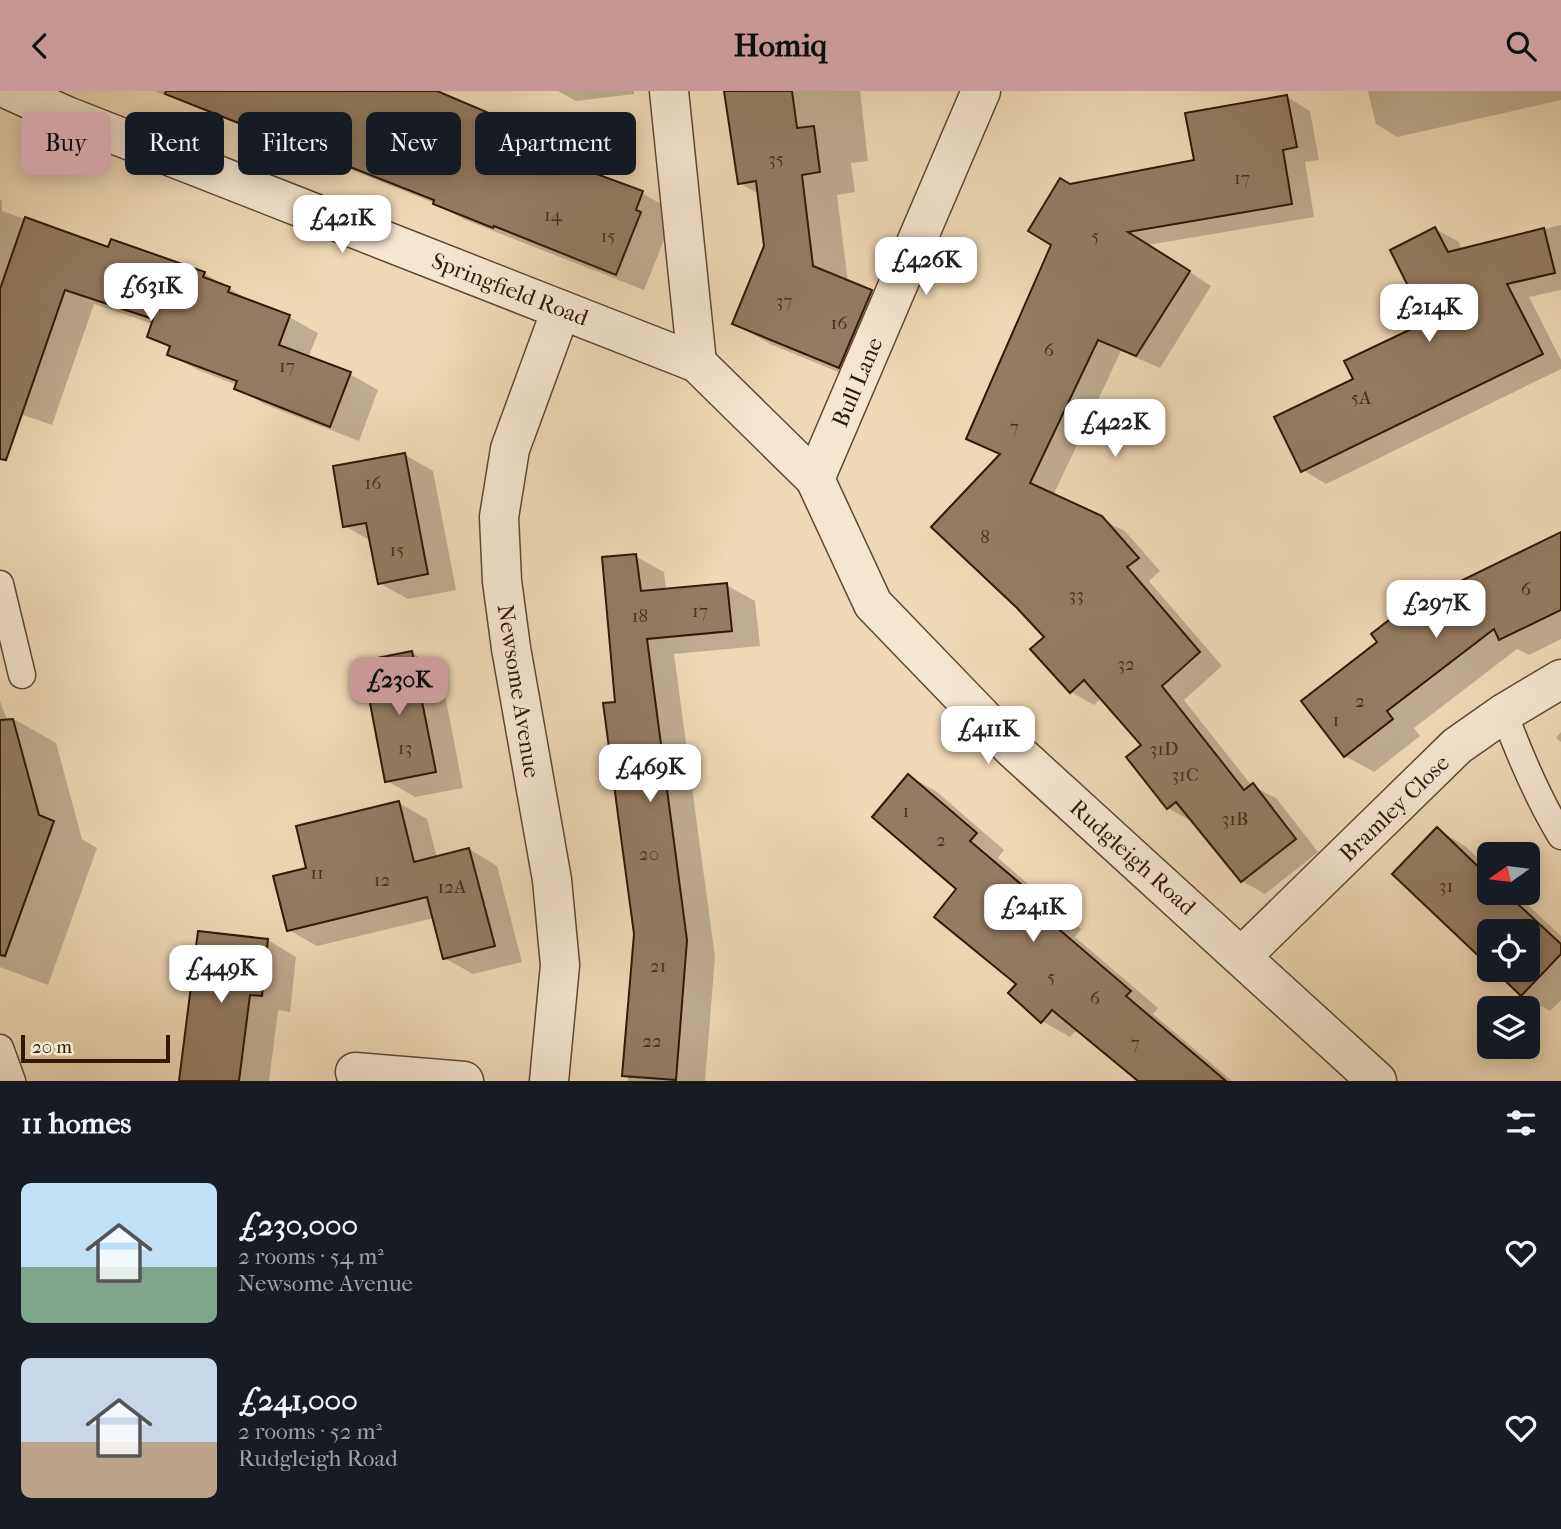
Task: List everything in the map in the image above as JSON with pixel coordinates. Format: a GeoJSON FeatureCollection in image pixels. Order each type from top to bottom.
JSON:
{"type":"FeatureCollection","features":[{"type":"Feature","properties":{"kind":"street","name":"Springfield Road"},"geometry":{"type":"LineString","coordinates":[[11,91],[80,121],[697,363]]}},
{"type":"Feature","properties":{"kind":"street"},"geometry":{"type":"LineString","coordinates":[[669,91],[697,363]]}},
{"type":"Feature","properties":{"kind":"street","name":"Bull Lane"},"geometry":{"type":"LineString","coordinates":[[815,479],[981,91]]}},
{"type":"Feature","properties":{"kind":"street","name":"Newsome Avenue"},"geometry":{"type":"LineString","coordinates":[[549,1081],[559,953],[552,880],[509,635],[502,581],[499,517],[510,449],[561,310]]}},
{"type":"Feature","properties":{"kind":"street","name":"Rudgleigh Road"},"geometry":{"type":"LineString","coordinates":[[697,363],[815,479],[873,604],[1012,748],[1377,1081]]}},
{"type":"Feature","properties":{"kind":"street","name":"Bramley Close"},"geometry":{"type":"LineString","coordinates":[[1242,956],[1457,746],[1504,713],[1561,679]]}},
{"type":"Feature","properties":{"kind":"street"},"geometry":{"type":"LineString","coordinates":[[355,1072],[464,1081]]}},
{"type":"Feature","properties":{"kind":"lane"},"geometry":{"type":"LineString","coordinates":[[0,585],[22,675]]}},
{"type":"Feature","properties":{"kind":"lane"},"geometry":{"type":"LineString","coordinates":[[1504,713],[1524,765],[1561,835]]}},
{"type":"Feature","properties":{"kind":"lane"},"geometry":{"type":"LineString","coordinates":[[0,1048],[12,1081]]}},
{"type":"Feature","properties":{"kind":"building"},"geometry":{"type":"Polygon","coordinates":[[[166,91],[437,91],[486,112],[475,112],[475,175],[599,175],[643,191],[636,210],[641,212],[616,275],[433,204],[434,200],[371,175],[461,175],[461,112],[366,112],[366,173],[352,168],[352,112],[238,112],[238,123],[224,117],[224,112],[211,112],[165,94],[166,91]]]}},
{"type":"Feature","properties":{"kind":"building"},"geometry":{"type":"Polygon","coordinates":[[[724,91],[792,91],[797,128],[814,126],[820,172],[802,175],[813,266],[872,290],[839,368],[732,324],[764,246],[756,181],[738,184],[724,91]]]}},
{"type":"Feature","properties":{"kind":"building"},"geometry":{"type":"Polygon","coordinates":[[[1287,95],[1297,147],[1283,150],[1292,204],[1128,232],[1190,271],[1136,356],[1098,340],[1030,483],[1102,516],[1139,558],[1127,567],[1200,652],[1162,686],[1244,790],[1253,783],[1296,839],[1241,882],[1176,802],[1167,809],[1126,757],[1141,745],[1084,680],[1070,693],[1030,649],[1044,637],[931,527],[1000,454],[966,439],[1051,245],[1028,231],[1060,178],[1070,184],[1194,160],[1185,113],[1287,95]]]}},
{"type":"Feature","properties":{"kind":"building"},"geometry":{"type":"Polygon","coordinates":[[[25,217],[108,247],[111,239],[205,272],[203,277],[230,287],[228,292],[290,315],[279,345],[351,372],[330,427],[234,389],[237,381],[167,355],[170,346],[147,337],[153,319],[65,290],[6,460],[0,459],[0,289],[25,217]]]}},
{"type":"Feature","properties":{"kind":"building"},"geometry":{"type":"Polygon","coordinates":[[[1435,227],[1448,252],[1544,228],[1555,273],[1507,284],[1543,354],[1301,472],[1274,417],[1353,379],[1344,361],[1426,322],[1390,250],[1435,227]]]}},
{"type":"Feature","properties":{"kind":"building"},"geometry":{"type":"Polygon","coordinates":[[[405,453],[428,574],[378,584],[366,523],[343,527],[333,466],[405,453]]]}},
{"type":"Feature","properties":{"kind":"building"},"geometry":{"type":"Polygon","coordinates":[[[1561,532],[1561,610],[1499,640],[1494,629],[1387,711],[1393,719],[1344,757],[1301,701],[1377,642],[1371,634],[1420,596],[1422,600],[1561,532]]]}},
{"type":"Feature","properties":{"kind":"building"},"geometry":{"type":"Polygon","coordinates":[[[636,554],[641,591],[727,583],[732,631],[647,639],[687,940],[676,1080],[622,1076],[634,934],[603,703],[615,702],[602,557],[636,554]]]}},
{"type":"Feature","properties":{"kind":"building"},"geometry":{"type":"Polygon","coordinates":[[[412,651],[436,772],[385,782],[362,661],[412,651]]]}},
{"type":"Feature","properties":{"kind":"building"},"geometry":{"type":"Polygon","coordinates":[[[13,719],[39,815],[54,821],[5,956],[0,955],[0,720],[13,719]]]}},
{"type":"Feature","properties":{"kind":"building"},"geometry":{"type":"Polygon","coordinates":[[[908,774],[977,833],[970,841],[1054,912],[1047,919],[1131,991],[1126,996],[1226,1081],[1138,1081],[1052,1010],[1041,1023],[1008,993],[1016,984],[934,917],[956,889],[872,817],[908,774]]]}},
{"type":"Feature","properties":{"kind":"building"},"geometry":{"type":"Polygon","coordinates":[[[399,801],[414,862],[469,848],[495,946],[443,959],[427,897],[287,931],[273,876],[306,868],[296,826],[399,801]]]}},
{"type":"Feature","properties":{"kind":"building"},"geometry":{"type":"Polygon","coordinates":[[[1437,827],[1477,865],[1477,905],[1519,905],[1534,919],[1477,919],[1477,955],[1392,874],[1437,827]]]}},
{"type":"Feature","properties":{"kind":"building"},"geometry":{"type":"Polygon","coordinates":[[[1540,925],[1561,944],[1561,954],[1540,976],[1540,925]]]}},
{"type":"Feature","properties":{"kind":"building"},"geometry":{"type":"Polygon","coordinates":[[[198,931],[268,939],[262,996],[250,995],[239,1081],[179,1081],[198,931]]]}},
{"type":"Feature","properties":{"kind":"building"},"geometry":{"type":"Polygon","coordinates":[[[1506,982],[1534,982],[1521,996],[1506,982]]]}}]}
